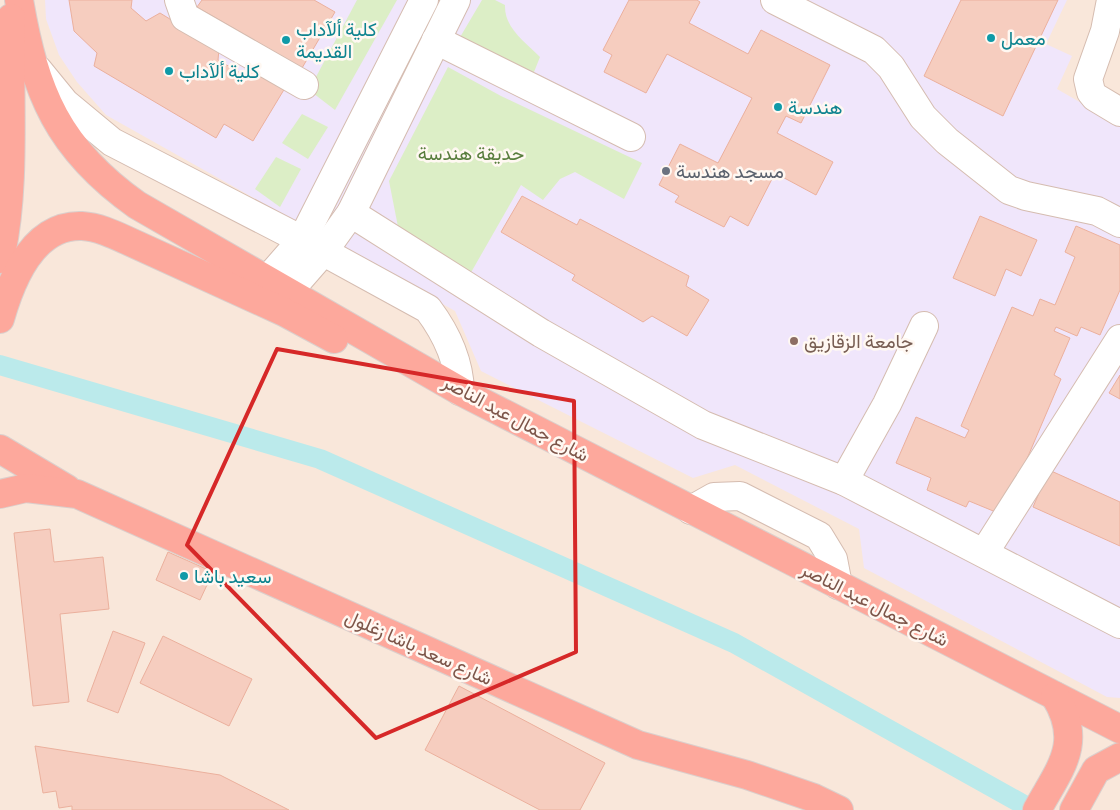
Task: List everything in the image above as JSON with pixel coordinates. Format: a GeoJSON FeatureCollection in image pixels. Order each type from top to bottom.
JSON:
{"type":"FeatureCollection","features":[{"type":"Feature","properties":{"kind":"highway"},"geometry":{"type":"LineString","coordinates":[[0,258],[6,234],[9,192],[11,0]]}},
{"type":"Feature","properties":{"kind":"highway","name":"شارع جمال عبد الناصر"},"geometry":{"type":"LineString","coordinates":[[19,0],[29,55],[37,80],[60,127],[75,149],[111,187],[137,205],[460,391],[1054,696],[1108,717],[1120,729]]}},
{"type":"Feature","properties":{"kind":"highway"},"geometry":{"type":"LineString","coordinates":[[3,308],[25,258],[39,242],[61,228],[83,226],[104,231],[126,240],[263,302],[364,356],[380,360],[404,358]]}},
{"type":"Feature","properties":{"kind":"highway"},"geometry":{"type":"LineString","coordinates":[[0,449],[77,494]]}},
{"type":"Feature","properties":{"kind":"highway","name":"شارع سعد باشا زغلول"},"geometry":{"type":"LineString","coordinates":[[0,494],[26,488],[77,494],[638,745],[747,775],[814,798],[839,810]]}},
{"type":"Feature","properties":{"kind":"highway"},"geometry":{"type":"LineString","coordinates":[[1037,810],[1067,755],[1068,736],[1066,718],[1054,696]]}},
{"type":"Feature","properties":{"kind":"highway"},"geometry":{"type":"LineString","coordinates":[[1074,810],[1096,770],[1120,756]]}},
{"type":"Feature","properties":{"kind":"street"},"geometry":{"type":"LineString","coordinates":[[179,0],[185,16],[304,86]]}},
{"type":"Feature","properties":{"kind":"street"},"geometry":{"type":"LineString","coordinates":[[312,246],[424,0]]}},
{"type":"Feature","properties":{"kind":"street"},"geometry":{"type":"LineString","coordinates":[[278,286],[312,246],[351,213],[456,0]]}},
{"type":"Feature","properties":{"kind":"street"},"geometry":{"type":"LineString","coordinates":[[776,0],[874,50],[891,67],[923,117],[947,141],[1009,190],[1026,196],[1098,211],[1120,223]]}},
{"type":"Feature","properties":{"kind":"street"},"geometry":{"type":"LineString","coordinates":[[1111,0],[1101,45],[1089,72],[1088,79],[1091,92],[1096,98],[1120,112]]}},
{"type":"Feature","properties":{"kind":"street"},"geometry":{"type":"LineString","coordinates":[[436,40],[631,137]]}},
{"type":"Feature","properties":{"kind":"street"},"geometry":{"type":"LineString","coordinates":[[29,55],[65,103],[112,142],[428,309],[452,349],[457,362],[460,391]]}},
{"type":"Feature","properties":{"kind":"street"},"geometry":{"type":"LineString","coordinates":[[351,213],[541,332],[703,425],[844,481],[1120,624]]}},
{"type":"Feature","properties":{"kind":"street"},"geometry":{"type":"LineString","coordinates":[[844,481],[887,404],[924,326]]}},
{"type":"Feature","properties":{"kind":"street"},"geometry":{"type":"LineString","coordinates":[[984,554],[1120,339]]}},
{"type":"Feature","properties":{"kind":"street"},"geometry":{"type":"LineString","coordinates":[[691,510],[714,497],[740,496],[820,536],[834,559],[838,585]]}},
{"type":"Feature","properties":{"kind":"highlighted area"},"geometry":{"type":"Polygon","coordinates":[[[277,349],[574,401],[576,652],[376,738],[187,545],[277,349]]]}},
{"type":"Feature","properties":{"kind":"shaded area"},"geometry":{"type":"Polygon","coordinates":[[[0,0],[1120,0],[1120,810],[0,810],[0,0]]]}},
{"type":"Feature","properties":{"kind":"shaded area","name":"جامعة الزقازيق"},"geometry":{"type":"Polygon","coordinates":[[[45,0],[1067,0],[1046,44],[1072,56],[1057,89],[1120,125],[1120,698],[1107,697],[864,568],[859,529],[735,465],[693,478],[481,371],[455,311],[106,115],[77,82],[59,55],[46,19],[45,0]]]}},
{"type":"Feature","properties":{"kind":"green space"},"geometry":{"type":"Polygon","coordinates":[[[357,0],[397,0],[335,110],[309,90],[357,0]]]}},
{"type":"Feature","properties":{"kind":"green space"},"geometry":{"type":"Polygon","coordinates":[[[482,0],[495,0],[505,5],[508,21],[516,34],[540,57],[530,82],[456,44],[482,0]]]}},
{"type":"Feature","properties":{"kind":"green space","name":"حديقة هندسة"},"geometry":{"type":"Polygon","coordinates":[[[448,67],[501,96],[642,163],[624,199],[575,172],[560,179],[543,200],[521,185],[469,276],[400,237],[389,181],[448,67]]]}},
{"type":"Feature","properties":{"kind":"green space"},"geometry":{"type":"Polygon","coordinates":[[[302,114],[328,127],[308,159],[282,143],[302,114]]]}},
{"type":"Feature","properties":{"kind":"green space"},"geometry":{"type":"Polygon","coordinates":[[[276,157],[301,169],[280,207],[255,189],[276,157]]]}},
{"type":"Feature","properties":{"kind":"building","name":"كلية ألآداب"},"geometry":{"type":"Polygon","coordinates":[[[69,0],[132,0],[131,8],[146,21],[160,13],[219,49],[218,60],[244,75],[252,62],[288,83],[253,141],[224,124],[216,138],[94,66],[97,53],[74,31],[69,0]]]}},
{"type":"Feature","properties":{"kind":"building","name":"كلية ألآداب القديمة"},"geometry":{"type":"Polygon","coordinates":[[[202,0],[314,0],[335,12],[302,68],[197,7],[202,0]]]}},
{"type":"Feature","properties":{"kind":"building","name":"هندسة"},"geometry":{"type":"Polygon","coordinates":[[[629,0],[697,0],[700,2],[689,23],[748,54],[761,30],[830,65],[801,123],[786,116],[777,133],[833,162],[816,195],[775,173],[748,226],[730,216],[724,227],[675,202],[679,196],[659,185],[680,144],[718,163],[752,98],[667,54],[646,93],[604,72],[612,55],[603,50],[629,0]]]}},
{"type":"Feature","properties":{"kind":"building","name":"معمل"},"geometry":{"type":"Polygon","coordinates":[[[961,0],[1058,0],[1003,116],[924,76],[961,0]]]}},
{"type":"Feature","properties":{"kind":"building"},"geometry":{"type":"Polygon","coordinates":[[[522,196],[577,225],[580,219],[689,276],[686,286],[709,300],[687,336],[652,316],[643,322],[572,280],[575,275],[501,232],[522,196]]]}},
{"type":"Feature","properties":{"kind":"building"},"geometry":{"type":"Polygon","coordinates":[[[980,216],[1037,240],[1021,276],[1006,269],[995,296],[953,278],[980,216]]]}},
{"type":"Feature","properties":{"kind":"building"},"geometry":{"type":"Polygon","coordinates":[[[1076,226],[1120,245],[1120,290],[1100,335],[1081,327],[1077,336],[1056,327],[1054,331],[1070,338],[1054,375],[1061,379],[1003,515],[969,501],[966,507],[927,490],[931,478],[896,463],[916,417],[965,438],[969,430],[961,426],[1012,307],[1033,316],[1040,299],[1055,305],[1075,257],[1065,252],[1076,226]]]}},
{"type":"Feature","properties":{"kind":"building"},"geometry":{"type":"Polygon","coordinates":[[[1120,375],[1120,399],[1109,393],[1120,375]]]}},
{"type":"Feature","properties":{"kind":"building"},"geometry":{"type":"Polygon","coordinates":[[[1049,470],[1120,502],[1120,546],[1033,507],[1049,470]]]}},
{"type":"Feature","properties":{"kind":"building"},"geometry":{"type":"Polygon","coordinates":[[[50,529],[54,562],[103,557],[109,609],[60,614],[69,702],[33,706],[14,533],[50,529]]]}},
{"type":"Feature","properties":{"kind":"building","name":"سعيد باشا"},"geometry":{"type":"Polygon","coordinates":[[[168,552],[213,572],[200,600],[156,580],[168,552]]]}},
{"type":"Feature","properties":{"kind":"building"},"geometry":{"type":"Polygon","coordinates":[[[113,631],[145,643],[118,713],[87,701],[113,631]]]}},
{"type":"Feature","properties":{"kind":"building"},"geometry":{"type":"Polygon","coordinates":[[[163,636],[252,679],[229,726],[140,683],[163,636]]]}},
{"type":"Feature","properties":{"kind":"building"},"geometry":{"type":"Polygon","coordinates":[[[459,686],[605,763],[580,810],[540,810],[425,750],[459,686]]]}},
{"type":"Feature","properties":{"kind":"building"},"geometry":{"type":"Polygon","coordinates":[[[35,746],[220,775],[289,810],[72,810],[72,806],[59,808],[56,791],[43,793],[35,746]]]}},
{"type":"Feature","properties":{"kind":"waterway"},"geometry":{"type":"LineString","coordinates":[[0,365],[320,459],[734,643],[1033,810]]}},
{"type":"Feature","properties":{"kind":"place","name":"معمل"},"geometry":{"type":"Point","coordinates":[991,38]}},
{"type":"Feature","properties":{"kind":"place","name":"كلية ألآداب القديمة"},"geometry":{"type":"Point","coordinates":[286,40]}},
{"type":"Feature","properties":{"kind":"place","name":"كلية ألآداب"},"geometry":{"type":"Point","coordinates":[169,71]}},
{"type":"Feature","properties":{"kind":"place","name":"هندسة"},"geometry":{"type":"Point","coordinates":[778,107]}},
{"type":"Feature","properties":{"kind":"place","name":"مسجد هندسة"},"geometry":{"type":"Point","coordinates":[666,171]}},
{"type":"Feature","properties":{"kind":"place","name":"جامعة الزقازيق"},"geometry":{"type":"Point","coordinates":[794,341]}},
{"type":"Feature","properties":{"kind":"place","name":"سعيد باشا"},"geometry":{"type":"Point","coordinates":[184,576]}}]}
